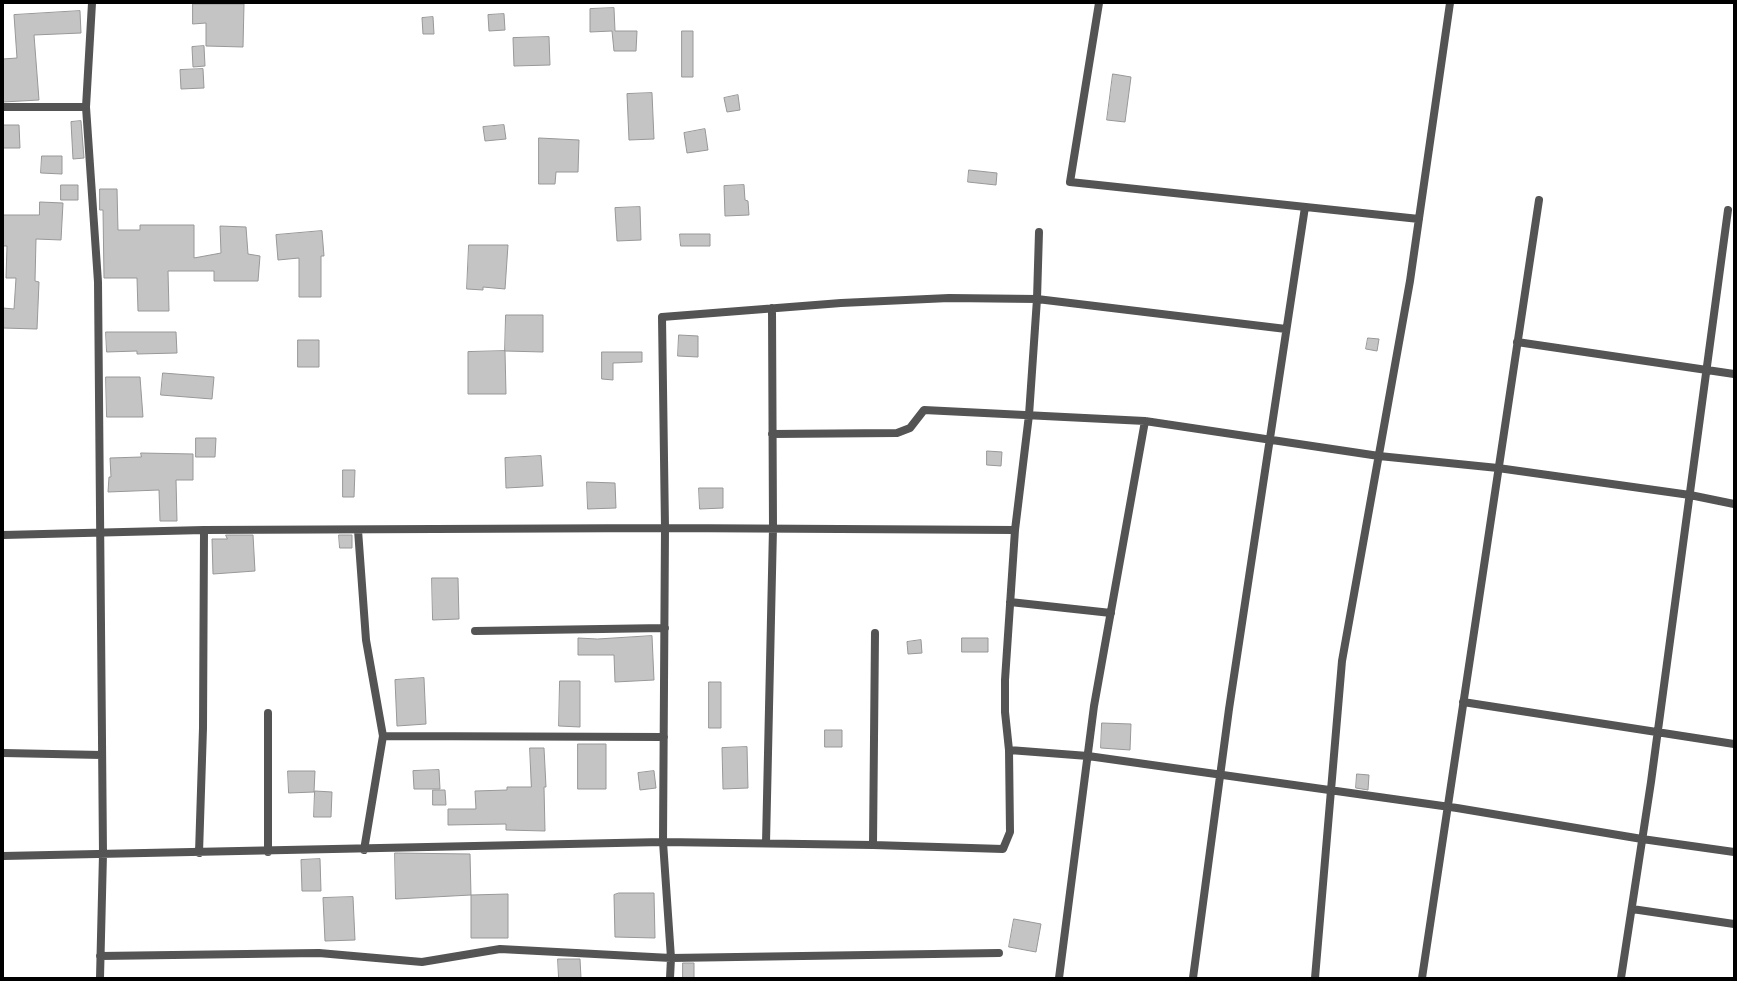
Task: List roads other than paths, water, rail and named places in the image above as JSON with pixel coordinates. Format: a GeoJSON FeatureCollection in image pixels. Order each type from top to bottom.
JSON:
{"type":"FeatureCollection","features":[{"type":"Feature","properties":{"kind":"street"},"geometry":{"type":"LineString","coordinates":[[92,3],[86,107],[98,282],[103,854],[100,978]]}},
{"type":"Feature","properties":{"kind":"street"},"geometry":{"type":"LineString","coordinates":[[1099,3],[1070,182],[1419,219]]}},
{"type":"Feature","properties":{"kind":"street"},"geometry":{"type":"LineString","coordinates":[[1315,978],[1342,661],[1410,281],[1450,3]]}},
{"type":"Feature","properties":{"kind":"street"},"geometry":{"type":"LineString","coordinates":[[3,107],[86,107]]}},
{"type":"Feature","properties":{"kind":"street"},"geometry":{"type":"LineString","coordinates":[[1422,978],[1539,200]]}},
{"type":"Feature","properties":{"kind":"street"},"geometry":{"type":"LineString","coordinates":[[1193,978],[1220,776],[1305,207]]}},
{"type":"Feature","properties":{"kind":"street"},"geometry":{"type":"LineString","coordinates":[[1621,978],[1658,732],[1728,210]]}},
{"type":"Feature","properties":{"kind":"street"},"geometry":{"type":"LineString","coordinates":[[3,856],[364,850],[663,842],[873,845],[1003,849],[1010,832],[1009,750],[1005,693],[1010,602],[1015,530],[1029,415],[1037,299],[1039,232]]}},
{"type":"Feature","properties":{"kind":"street"},"geometry":{"type":"LineString","coordinates":[[670,978],[671,958],[663,842],[665,528],[662,317],[840,303],[949,298],[1037,299],[1286,329]]}},
{"type":"Feature","properties":{"kind":"street"},"geometry":{"type":"LineString","coordinates":[[766,843],[773,528],[772,308]]}},
{"type":"Feature","properties":{"kind":"street"},"geometry":{"type":"LineString","coordinates":[[1517,342],[1734,374]]}},
{"type":"Feature","properties":{"kind":"street"},"geometry":{"type":"LineString","coordinates":[[772,434],[897,433],[910,428],[924,410],[1145,421],[1379,456],[1498,468],[1690,495],[1734,504]]}},
{"type":"Feature","properties":{"kind":"street"},"geometry":{"type":"LineString","coordinates":[[1060,978],[1094,706],[1145,421]]}},
{"type":"Feature","properties":{"kind":"street"},"geometry":{"type":"LineString","coordinates":[[3,535],[204,530],[665,528],[1015,530]]}},
{"type":"Feature","properties":{"kind":"street"},"geometry":{"type":"LineString","coordinates":[[199,853],[204,530]]}},
{"type":"Feature","properties":{"kind":"street"},"geometry":{"type":"LineString","coordinates":[[358,530],[366,640],[383,736],[364,850]]}},
{"type":"Feature","properties":{"kind":"street"},"geometry":{"type":"LineString","coordinates":[[1010,602],[1111,613]]}},
{"type":"Feature","properties":{"kind":"street"},"geometry":{"type":"LineString","coordinates":[[475,631],[665,628]]}},
{"type":"Feature","properties":{"kind":"street"},"geometry":{"type":"LineString","coordinates":[[873,845],[876,633]]}},
{"type":"Feature","properties":{"kind":"street"},"geometry":{"type":"LineString","coordinates":[[1463,702],[1734,744]]}},
{"type":"Feature","properties":{"kind":"street"},"geometry":{"type":"LineString","coordinates":[[268,713],[268,852]]}},
{"type":"Feature","properties":{"kind":"street"},"geometry":{"type":"LineString","coordinates":[[383,736],[664,737]]}},
{"type":"Feature","properties":{"kind":"street"},"geometry":{"type":"LineString","coordinates":[[1009,750],[1088,756],[1331,792],[1447,807],[1642,839],[1734,852]]}},
{"type":"Feature","properties":{"kind":"street"},"geometry":{"type":"LineString","coordinates":[[3,754],[102,755]]}},
{"type":"Feature","properties":{"kind":"street"},"geometry":{"type":"LineString","coordinates":[[1632,910],[1734,924]]}},
{"type":"Feature","properties":{"kind":"street"},"geometry":{"type":"LineString","coordinates":[[100,956],[318,954],[422,962],[500,949],[671,958],[999,953]]}}]}
